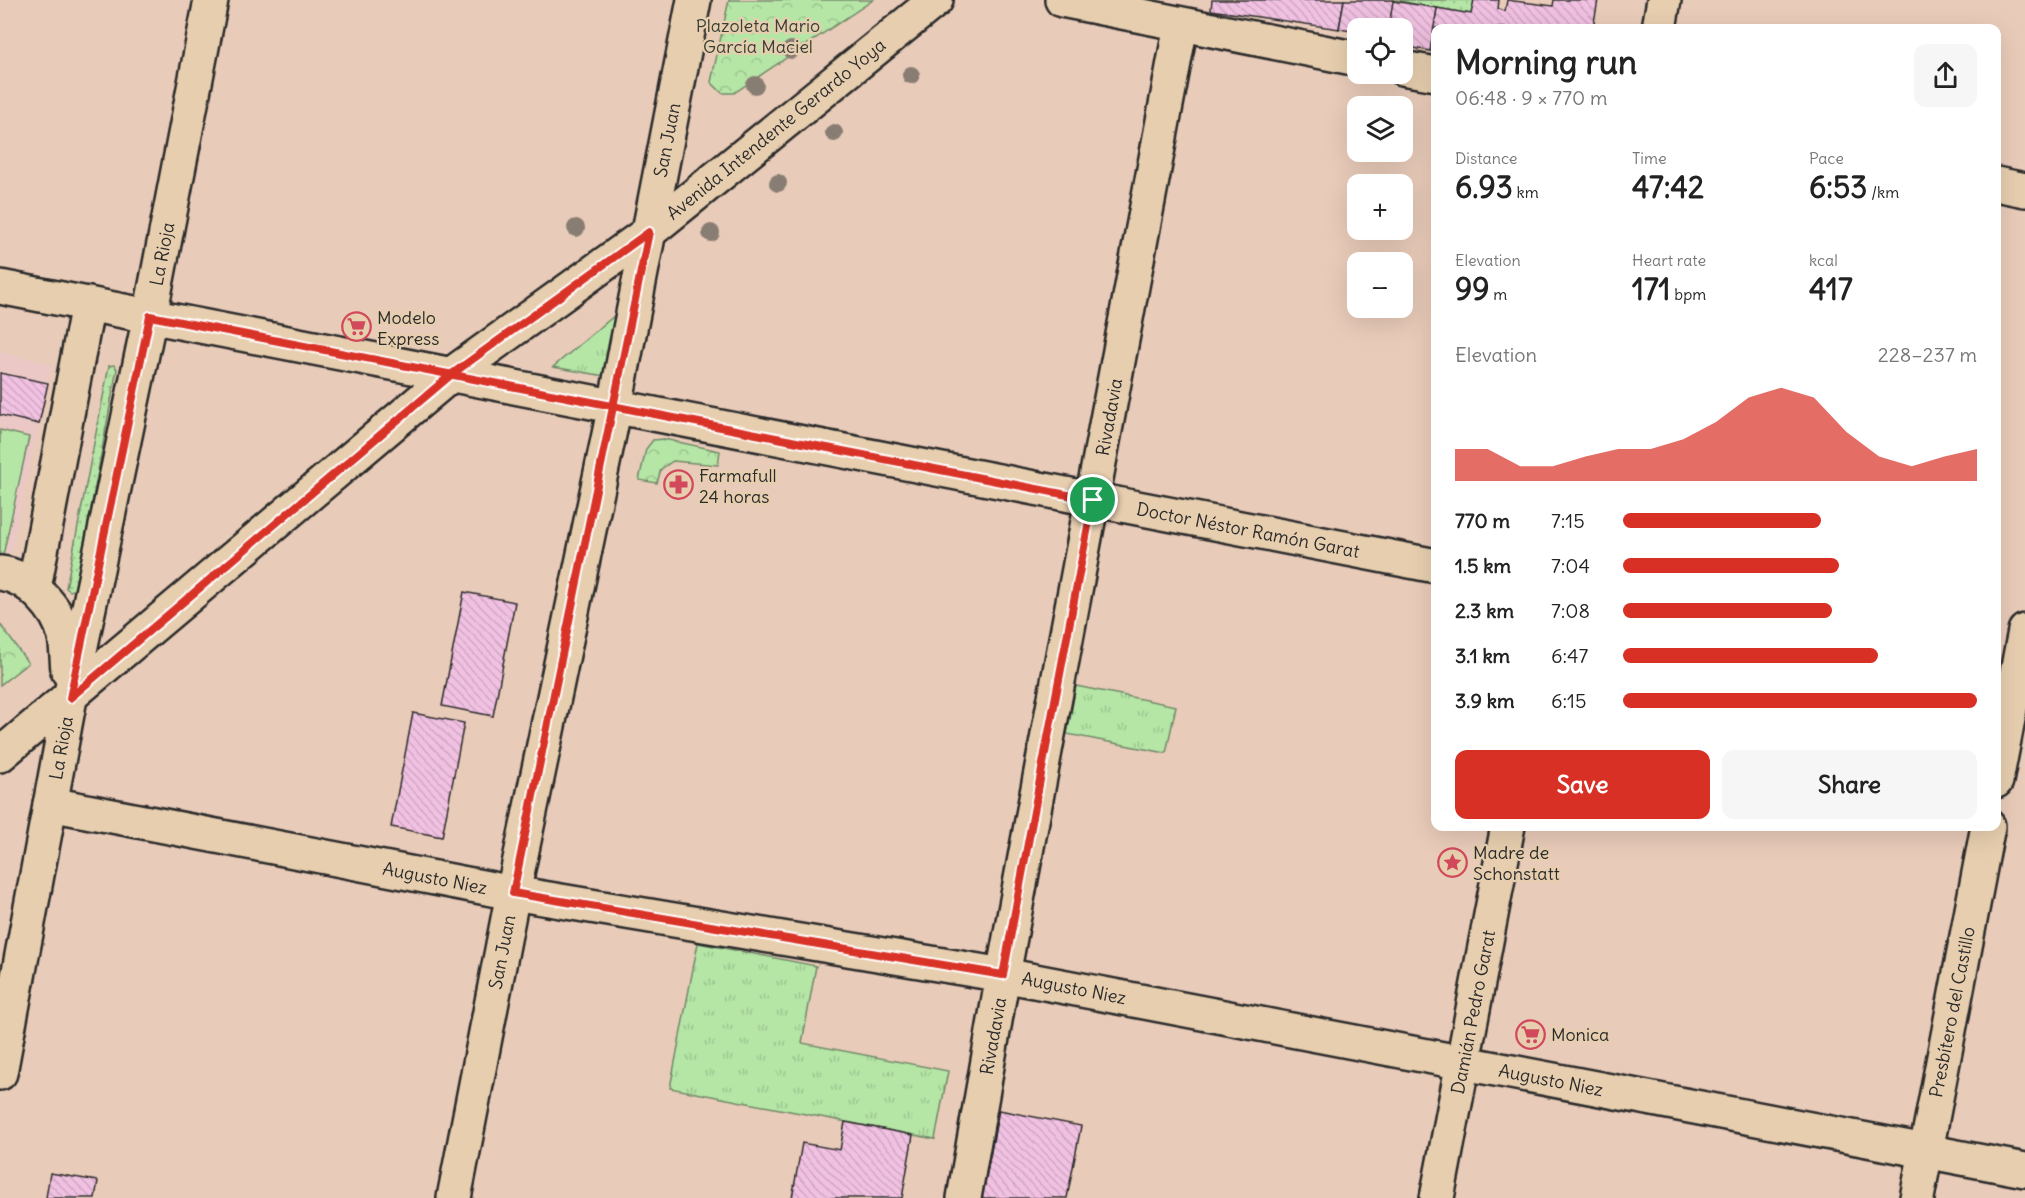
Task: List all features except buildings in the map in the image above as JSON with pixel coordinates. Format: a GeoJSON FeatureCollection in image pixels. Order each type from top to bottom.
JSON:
{"type":"FeatureCollection","features":[{"type":"Feature","properties":{"kind":"street","name":"La Rioja"},"geometry":{"type":"LineString","coordinates":[[0,1073],[70,698],[150,316],[211,0]]}},
{"type":"Feature","properties":{"kind":"street","name":"San Juan"},"geometry":{"type":"LineString","coordinates":[[454,1198],[513,893],[615,406],[694,0]]}},
{"type":"Feature","properties":{"kind":"street","name":"Avenida Intendente Gerardo Yoya"},"geometry":{"type":"LineString","coordinates":[[0,755],[452,374],[649,232],[936,0]]}},
{"type":"Feature","properties":{"kind":"street"},"geometry":{"type":"LineString","coordinates":[[1062,0],[1347,57]]}},
{"type":"Feature","properties":{"kind":"street"},"geometry":{"type":"LineString","coordinates":[[1660,24],[1664,0]]}},
{"type":"Feature","properties":{"kind":"street","name":"Rivadavia"},"geometry":{"type":"LineString","coordinates":[[964,1198],[1003,975],[1181,24]]}},
{"type":"Feature","properties":{"kind":"street"},"geometry":{"type":"LineString","coordinates":[[1413,70],[1431,73]]}},
{"type":"Feature","properties":{"kind":"street"},"geometry":{"type":"LineString","coordinates":[[2001,185],[2025,190]]}},
{"type":"Feature","properties":{"kind":"street","name":"Doctor Néstor Ramón Garat"},"geometry":{"type":"LineString","coordinates":[[0,287],[1431,565]]}},
{"type":"Feature","properties":{"kind":"street"},"geometry":{"type":"LineString","coordinates":[[34,588],[88,304]]}},
{"type":"Feature","properties":{"kind":"street"},"geometry":{"type":"LineString","coordinates":[[0,573],[34,588],[52,611],[65,636],[70,698]]}},
{"type":"Feature","properties":{"kind":"street"},"geometry":{"type":"LineString","coordinates":[[2001,750],[2013,676],[2025,631]]}},
{"type":"Feature","properties":{"kind":"street","name":"Augusto Niez"},"geometry":{"type":"LineString","coordinates":[[50,804],[513,893],[1003,975],[1926,1149],[2025,1170]]}},
{"type":"Feature","properties":{"kind":"street","name":"Damián Pedro Garat"},"geometry":{"type":"LineString","coordinates":[[1437,1198],[1507,831]]}},
{"type":"Feature","properties":{"kind":"street","name":"Presbítero del Castillo"},"geometry":{"type":"LineString","coordinates":[[1917,1198],[1987,831]]}},
{"type":"Feature","properties":{"kind":"shaded area"},"geometry":{"type":"Polygon","coordinates":[[[0,352],[52,364],[11,552],[0,562],[0,352]]]}},
{"type":"Feature","properties":{"kind":"green space","name":"Plazoleta Mario García Maciel"},"geometry":{"type":"Polygon","coordinates":[[[729,0],[873,0],[734,93],[722,93],[711,82],[729,0]]]}},
{"type":"Feature","properties":{"kind":"green space"},"geometry":{"type":"Polygon","coordinates":[[[1394,0],[1474,0],[1471,14],[1394,0]]]}},
{"type":"Feature","properties":{"kind":"green space"},"geometry":{"type":"Polygon","coordinates":[[[633,300],[616,378],[553,367],[633,300]]]}},
{"type":"Feature","properties":{"kind":"green space"},"geometry":{"type":"Polygon","coordinates":[[[114,365],[117,369],[76,589],[70,591],[66,588],[109,366],[114,365]]]}},
{"type":"Feature","properties":{"kind":"green space"},"geometry":{"type":"Polygon","coordinates":[[[0,430],[29,437],[2,560],[0,559],[0,430]]]}},
{"type":"Feature","properties":{"kind":"green space"},"geometry":{"type":"Polygon","coordinates":[[[664,439],[720,451],[718,465],[673,461],[661,469],[657,483],[639,480],[646,449],[653,440],[664,439]]]}},
{"type":"Feature","properties":{"kind":"green space"},"geometry":{"type":"Polygon","coordinates":[[[0,624],[28,663],[0,685],[0,624]]]}},
{"type":"Feature","properties":{"kind":"green space"},"geometry":{"type":"Polygon","coordinates":[[[1076,686],[1176,706],[1166,753],[1067,734],[1076,686]]]}},
{"type":"Feature","properties":{"kind":"green space"},"geometry":{"type":"Polygon","coordinates":[[[698,943],[816,966],[802,1043],[948,1071],[935,1139],[670,1088],[698,943]]]}},
{"type":"Feature","properties":{"kind":"place","name":"Modelo Express"},"geometry":{"type":"Point","coordinates":[356,327]}},
{"type":"Feature","properties":{"kind":"place","name":"Farmafull 24 horas"},"geometry":{"type":"Point","coordinates":[678,485]}},
{"type":"Feature","properties":{"kind":"place","name":"Madre de Schonstatt"},"geometry":{"type":"Point","coordinates":[1452,862]}},
{"type":"Feature","properties":{"kind":"place","name":"Monica"},"geometry":{"type":"Point","coordinates":[1530,1034]}},
{"type":"Feature","properties":{"kind":"route"},"geometry":{"type":"LineString","coordinates":[[1093,500],[695,422],[615,406],[452,374],[150,316],[70,698],[452,374],[649,232],[615,406],[513,893],[1003,975],[1093,500]]}}]}
